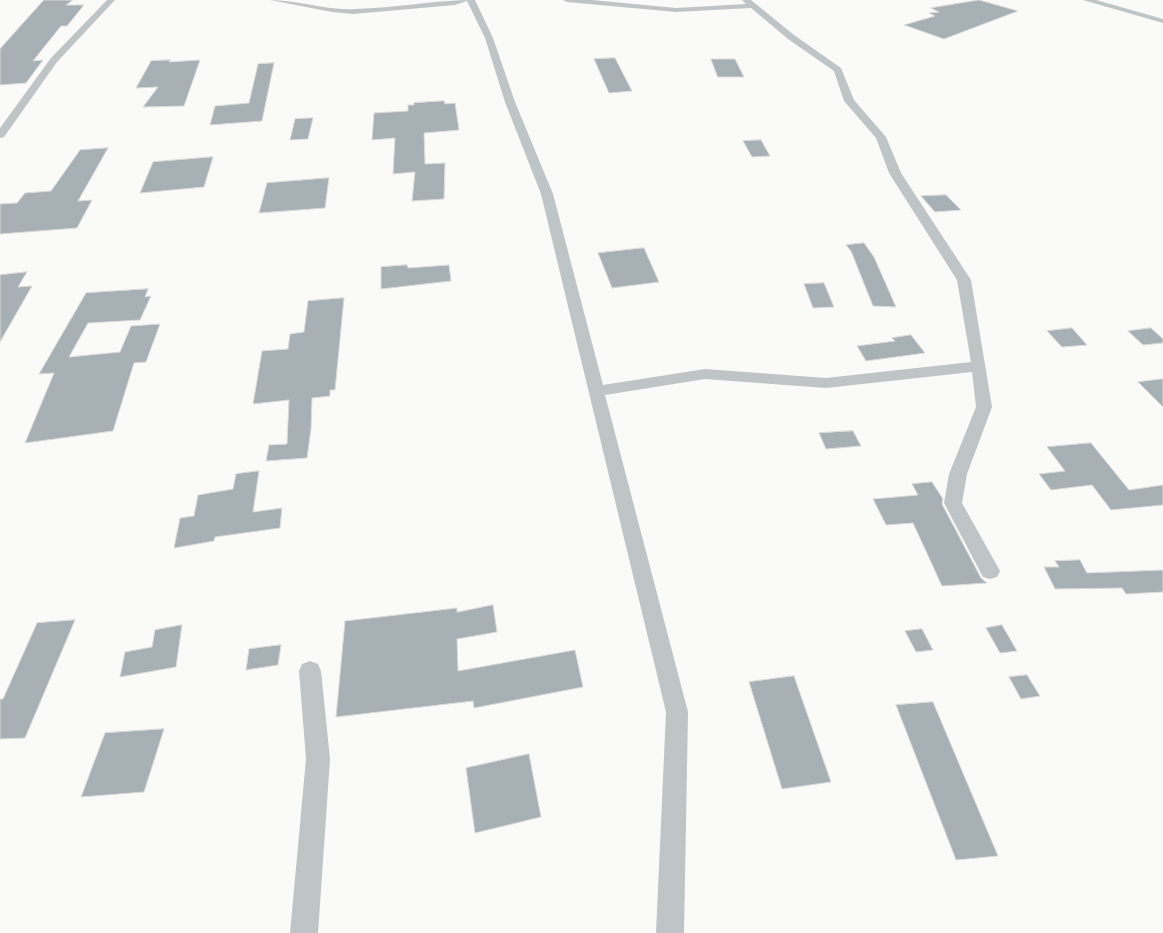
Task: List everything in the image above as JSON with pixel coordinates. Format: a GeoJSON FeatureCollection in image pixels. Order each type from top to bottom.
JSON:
{"type":"FeatureCollection","features":[{"type":"Feature","properties":{"kind":"street"},"geometry":{"type":"LineString","coordinates":[[0,135],[54,60],[111,0]]}},
{"type":"Feature","properties":{"kind":"street"},"geometry":{"type":"LineString","coordinates":[[274,0],[353,12],[455,3],[464,0]]}},
{"type":"Feature","properties":{"kind":"street"},"geometry":{"type":"LineString","coordinates":[[471,0],[489,38],[510,102],[547,194],[677,712],[670,933]]}},
{"type":"Feature","properties":{"kind":"street"},"geometry":{"type":"LineString","coordinates":[[567,0],[676,10],[750,3],[791,37],[838,70],[849,101],[881,137],[895,173],[964,280],[980,366],[984,407],[958,474],[953,503],[990,571]]}},
{"type":"Feature","properties":{"kind":"street"},"geometry":{"type":"LineString","coordinates":[[1087,0],[1163,21]]}},
{"type":"Feature","properties":{"kind":"street"},"geometry":{"type":"LineString","coordinates":[[597,391],[705,374],[826,383],[980,366]]}},
{"type":"Feature","properties":{"kind":"street"},"geometry":{"type":"LineString","coordinates":[[304,933],[318,759],[310,671]]}},
{"type":"Feature","properties":{"kind":"building"},"geometry":{"type":"Polygon","coordinates":[[[44,0],[73,0],[66,5],[84,5],[67,26],[61,26],[33,61],[43,60],[26,83],[0,85],[0,49],[44,0]]]}},
{"type":"Feature","properties":{"kind":"building"},"geometry":{"type":"Polygon","coordinates":[[[979,0],[1018,11],[944,39],[904,25],[935,16],[929,13],[939,12],[931,8],[979,0]]]}},
{"type":"Feature","properties":{"kind":"building"},"geometry":{"type":"Polygon","coordinates":[[[615,58],[632,91],[609,93],[594,59],[615,58]]]}},
{"type":"Feature","properties":{"kind":"building"},"geometry":{"type":"Polygon","coordinates":[[[711,59],[735,59],[744,77],[718,77],[711,59]]]}},
{"type":"Feature","properties":{"kind":"building"},"geometry":{"type":"Polygon","coordinates":[[[170,60],[169,62],[200,60],[184,106],[143,107],[158,87],[136,88],[151,61],[170,60]]]}},
{"type":"Feature","properties":{"kind":"building"},"geometry":{"type":"Polygon","coordinates":[[[274,63],[262,121],[210,125],[215,106],[249,103],[258,64],[274,63]]]}},
{"type":"Feature","properties":{"kind":"building"},"geometry":{"type":"Polygon","coordinates":[[[444,101],[445,104],[455,103],[459,130],[424,133],[425,164],[445,163],[444,199],[412,201],[415,172],[393,174],[395,138],[372,140],[374,113],[408,111],[408,105],[414,105],[414,103],[444,101]]]}},
{"type":"Feature","properties":{"kind":"building"},"geometry":{"type":"Polygon","coordinates":[[[313,118],[308,139],[290,140],[295,119],[313,118]]]}},
{"type":"Feature","properties":{"kind":"building"},"geometry":{"type":"Polygon","coordinates":[[[761,140],[770,156],[752,157],[743,141],[761,140]]]}},
{"type":"Feature","properties":{"kind":"building"},"geometry":{"type":"Polygon","coordinates":[[[108,148],[78,201],[92,200],[77,228],[0,234],[0,204],[17,203],[25,193],[51,191],[80,150],[108,148]]]}},
{"type":"Feature","properties":{"kind":"building"},"geometry":{"type":"Polygon","coordinates":[[[213,157],[204,187],[140,193],[153,162],[213,157]]]}},
{"type":"Feature","properties":{"kind":"building"},"geometry":{"type":"Polygon","coordinates":[[[329,178],[325,208],[259,213],[267,183],[329,178]]]}},
{"type":"Feature","properties":{"kind":"building"},"geometry":{"type":"Polygon","coordinates":[[[946,195],[961,210],[935,212],[921,196],[946,195]]]}},
{"type":"Feature","properties":{"kind":"building"},"geometry":{"type":"Polygon","coordinates":[[[864,243],[874,257],[896,307],[873,306],[851,251],[846,245],[864,243]]]}},
{"type":"Feature","properties":{"kind":"building"},"geometry":{"type":"Polygon","coordinates":[[[644,248],[659,282],[612,288],[598,253],[644,248]]]}},
{"type":"Feature","properties":{"kind":"building"},"geometry":{"type":"Polygon","coordinates":[[[407,265],[408,268],[449,265],[451,281],[381,289],[381,267],[407,265]]]}},
{"type":"Feature","properties":{"kind":"building"},"geometry":{"type":"Polygon","coordinates":[[[27,272],[18,287],[32,286],[0,342],[0,275],[27,272]]]}},
{"type":"Feature","properties":{"kind":"building"},"geometry":{"type":"Polygon","coordinates":[[[824,283],[834,307],[813,308],[804,284],[824,283]]]}},
{"type":"Feature","properties":{"kind":"building"},"geometry":{"type":"Polygon","coordinates":[[[148,289],[145,297],[151,296],[140,320],[88,323],[69,357],[120,352],[131,326],[160,324],[146,362],[134,363],[113,431],[25,443],[54,373],[39,374],[86,293],[148,289]]]}},
{"type":"Feature","properties":{"kind":"building"},"geometry":{"type":"Polygon","coordinates":[[[344,298],[335,390],[330,390],[330,396],[312,398],[311,429],[307,458],[266,461],[269,445],[287,444],[289,400],[253,404],[262,351],[288,349],[290,334],[304,332],[308,301],[344,298]]]}},
{"type":"Feature","properties":{"kind":"building"},"geometry":{"type":"Polygon","coordinates":[[[1072,328],[1087,345],[1062,347],[1047,331],[1072,328]]]}},
{"type":"Feature","properties":{"kind":"building"},"geometry":{"type":"Polygon","coordinates":[[[1151,328],[1163,339],[1163,343],[1143,345],[1128,331],[1151,328]]]}},
{"type":"Feature","properties":{"kind":"building"},"geometry":{"type":"Polygon","coordinates":[[[911,335],[925,353],[866,361],[857,346],[895,341],[892,338],[911,335]]]}},
{"type":"Feature","properties":{"kind":"building"},"geometry":{"type":"Polygon","coordinates":[[[1163,379],[1163,407],[1138,382],[1163,379]]]}},
{"type":"Feature","properties":{"kind":"building"},"geometry":{"type":"Polygon","coordinates":[[[853,431],[861,446],[826,449],[819,433],[853,431]]]}},
{"type":"Feature","properties":{"kind":"building"},"geometry":{"type":"Polygon","coordinates":[[[1091,443],[1129,490],[1163,485],[1163,505],[1111,510],[1092,485],[1051,490],[1039,474],[1065,471],[1047,447],[1091,443]]]}},
{"type":"Feature","properties":{"kind":"building"},"geometry":{"type":"Polygon","coordinates":[[[259,471],[253,512],[282,508],[280,528],[215,537],[214,541],[174,548],[180,518],[194,516],[198,495],[233,489],[236,474],[259,471]]]}},
{"type":"Feature","properties":{"kind":"building"},"geometry":{"type":"Polygon","coordinates":[[[932,482],[943,499],[942,504],[981,578],[987,583],[942,586],[913,523],[886,525],[873,499],[918,495],[912,484],[932,482]]]}},
{"type":"Feature","properties":{"kind":"building"},"geometry":{"type":"Polygon","coordinates":[[[1080,560],[1087,573],[1163,570],[1163,592],[1126,594],[1122,588],[1055,589],[1044,567],[1059,567],[1055,561],[1080,560]]]}},
{"type":"Feature","properties":{"kind":"building"},"geometry":{"type":"Polygon","coordinates":[[[493,605],[497,632],[457,639],[458,671],[575,650],[583,687],[474,708],[473,701],[336,717],[345,621],[457,608],[457,612],[493,605]]]}},
{"type":"Feature","properties":{"kind":"building"},"geometry":{"type":"Polygon","coordinates":[[[75,620],[25,738],[0,739],[0,699],[3,699],[37,623],[75,620]]]}},
{"type":"Feature","properties":{"kind":"building"},"geometry":{"type":"Polygon","coordinates":[[[182,625],[176,667],[120,677],[125,652],[152,647],[155,630],[182,625]]]}},
{"type":"Feature","properties":{"kind":"building"},"geometry":{"type":"Polygon","coordinates":[[[1002,625],[1017,651],[1000,653],[986,628],[1002,625]]]}},
{"type":"Feature","properties":{"kind":"building"},"geometry":{"type":"Polygon","coordinates":[[[922,629],[933,650],[916,652],[905,631],[922,629]]]}},
{"type":"Feature","properties":{"kind":"building"},"geometry":{"type":"Polygon","coordinates":[[[281,645],[278,665],[246,670],[249,649],[281,645]]]}},
{"type":"Feature","properties":{"kind":"building"},"geometry":{"type":"Polygon","coordinates":[[[1027,675],[1040,696],[1021,699],[1009,677],[1027,675]]]}},
{"type":"Feature","properties":{"kind":"building"},"geometry":{"type":"Polygon","coordinates":[[[794,676],[831,782],[782,789],[749,682],[794,676]]]}},
{"type":"Feature","properties":{"kind":"building"},"geometry":{"type":"Polygon","coordinates":[[[933,702],[998,856],[956,860],[896,705],[933,702]]]}},
{"type":"Feature","properties":{"kind":"building"},"geometry":{"type":"Polygon","coordinates":[[[164,729],[144,792],[81,797],[105,733],[164,729]]]}},
{"type":"Feature","properties":{"kind":"building"},"geometry":{"type":"Polygon","coordinates":[[[529,754],[541,817],[475,833],[466,768],[529,754]]]}}]}
